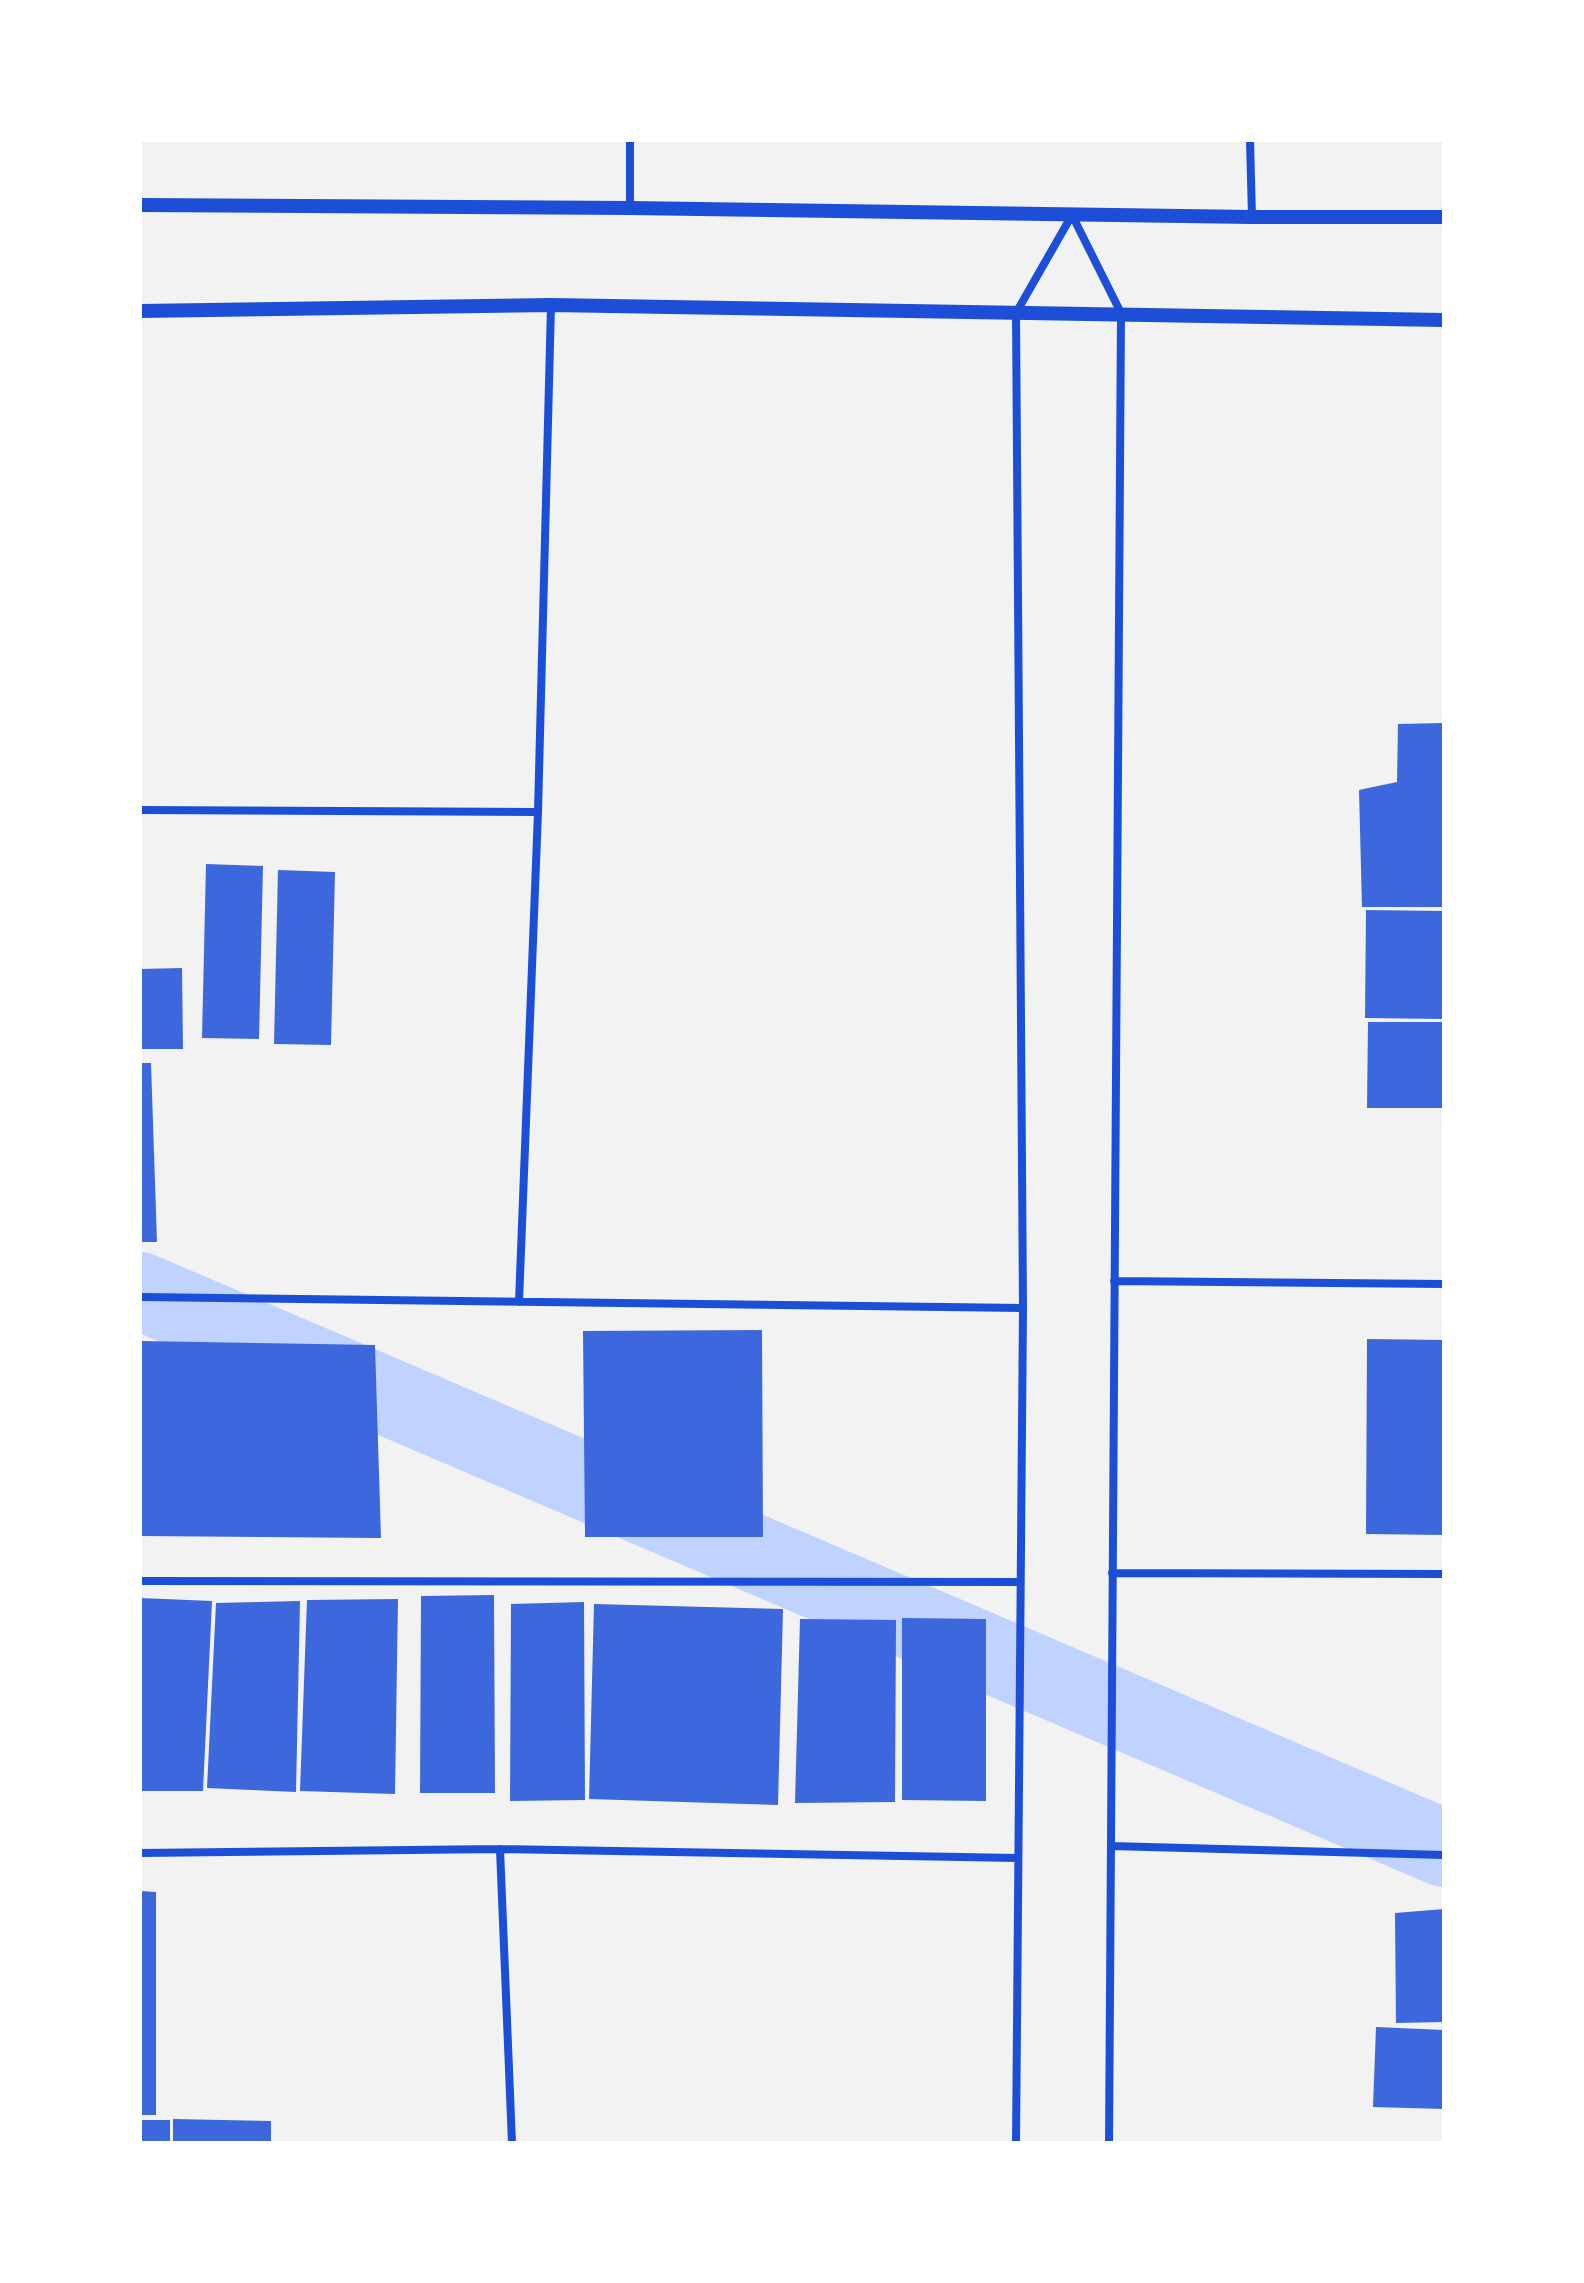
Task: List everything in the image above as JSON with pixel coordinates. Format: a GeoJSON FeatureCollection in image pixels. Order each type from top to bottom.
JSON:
{"type":"FeatureCollection","features":[{"type":"Feature","properties":{"kind":"street"},"geometry":{"type":"LineString","coordinates":[[630,140],[630,208]]}},
{"type":"Feature","properties":{"kind":"street"},"geometry":{"type":"LineString","coordinates":[[1250,140],[1252,217]]}},
{"type":"Feature","properties":{"kind":"street"},"geometry":{"type":"LineString","coordinates":[[140,205],[1444,217]]}},
{"type":"Feature","properties":{"kind":"street"},"geometry":{"type":"LineString","coordinates":[[1016,2143],[1023,1308],[1016,313],[1072,215]]}},
{"type":"Feature","properties":{"kind":"street"},"geometry":{"type":"LineString","coordinates":[[1072,215],[1121,313],[1109,2143]]}},
{"type":"Feature","properties":{"kind":"street"},"geometry":{"type":"LineString","coordinates":[[519,1302],[538,812],[551,305]]}},
{"type":"Feature","properties":{"kind":"street"},"geometry":{"type":"LineString","coordinates":[[140,311],[551,305],[1444,320]]}},
{"type":"Feature","properties":{"kind":"street"},"geometry":{"type":"LineString","coordinates":[[140,810],[538,812]]}},
{"type":"Feature","properties":{"kind":"street"},"geometry":{"type":"LineString","coordinates":[[1114,1281],[1444,1284]]}},
{"type":"Feature","properties":{"kind":"street"},"geometry":{"type":"LineString","coordinates":[[140,1297],[1023,1308]]}},
{"type":"Feature","properties":{"kind":"street"},"geometry":{"type":"LineString","coordinates":[[1112,1573],[1444,1574]]}},
{"type":"Feature","properties":{"kind":"street"},"geometry":{"type":"LineString","coordinates":[[140,1581],[1020,1582]]}},
{"type":"Feature","properties":{"kind":"street"},"geometry":{"type":"LineString","coordinates":[[1111,1846],[1444,1855]]}},
{"type":"Feature","properties":{"kind":"street"},"geometry":{"type":"LineString","coordinates":[[140,1853],[500,1849],[1018,1858]]}},
{"type":"Feature","properties":{"kind":"street"},"geometry":{"type":"LineString","coordinates":[[500,1849],[512,2143]]}},
{"type":"Feature","properties":{"kind":"building"},"geometry":{"type":"Polygon","coordinates":[[[1444,723],[1444,907],[1362,907],[1359,790],[1397,782],[1398,724],[1444,723]]]}},
{"type":"Feature","properties":{"kind":"building"},"geometry":{"type":"Polygon","coordinates":[[[206,864],[263,866],[259,1039],[202,1038],[206,864]]]}},
{"type":"Feature","properties":{"kind":"building"},"geometry":{"type":"Polygon","coordinates":[[[278,870],[335,872],[331,1045],[274,1044],[278,870]]]}},
{"type":"Feature","properties":{"kind":"building"},"geometry":{"type":"Polygon","coordinates":[[[1366,910],[1444,911],[1444,1019],[1365,1018],[1366,910]]]}},
{"type":"Feature","properties":{"kind":"building"},"geometry":{"type":"Polygon","coordinates":[[[182,968],[183,1049],[140,1049],[140,969],[182,968]]]}},
{"type":"Feature","properties":{"kind":"building"},"geometry":{"type":"Polygon","coordinates":[[[1368,1022],[1444,1022],[1444,1108],[1367,1108],[1368,1022]]]}},
{"type":"Feature","properties":{"kind":"building"},"geometry":{"type":"Polygon","coordinates":[[[140,1063],[151,1063],[157,1242],[140,1242],[140,1063]]]}},
{"type":"Feature","properties":{"kind":"building"},"geometry":{"type":"Polygon","coordinates":[[[762,1330],[763,1537],[585,1537],[583,1331],[762,1330]]]}},
{"type":"Feature","properties":{"kind":"building"},"geometry":{"type":"Polygon","coordinates":[[[1367,1339],[1444,1340],[1444,1535],[1366,1534],[1367,1339]]]}},
{"type":"Feature","properties":{"kind":"building"},"geometry":{"type":"Polygon","coordinates":[[[140,1341],[375,1345],[381,1538],[140,1536],[140,1341]]]}},
{"type":"Feature","properties":{"kind":"building"},"geometry":{"type":"Polygon","coordinates":[[[494,1595],[495,1793],[420,1793],[421,1596],[494,1595]]]}},
{"type":"Feature","properties":{"kind":"building"},"geometry":{"type":"Polygon","coordinates":[[[140,1598],[212,1601],[203,1791],[140,1791],[140,1598]]]}},
{"type":"Feature","properties":{"kind":"building"},"geometry":{"type":"Polygon","coordinates":[[[398,1599],[395,1794],[300,1791],[307,1600],[398,1599]]]}},
{"type":"Feature","properties":{"kind":"building"},"geometry":{"type":"Polygon","coordinates":[[[300,1601],[296,1792],[207,1788],[216,1603],[300,1601]]]}},
{"type":"Feature","properties":{"kind":"building"},"geometry":{"type":"Polygon","coordinates":[[[584,1602],[585,1800],[510,1801],[511,1604],[584,1602]]]}},
{"type":"Feature","properties":{"kind":"building"},"geometry":{"type":"Polygon","coordinates":[[[594,1604],[783,1609],[778,1805],[589,1799],[594,1604]]]}},
{"type":"Feature","properties":{"kind":"building"},"geometry":{"type":"Polygon","coordinates":[[[902,1618],[986,1619],[986,1801],[902,1800],[902,1618]]]}},
{"type":"Feature","properties":{"kind":"building"},"geometry":{"type":"Polygon","coordinates":[[[800,1619],[896,1620],[895,1802],[795,1803],[800,1619]]]}},
{"type":"Feature","properties":{"kind":"building"},"geometry":{"type":"Polygon","coordinates":[[[140,1891],[156,1892],[156,2115],[140,2115],[140,1891]]]}},
{"type":"Feature","properties":{"kind":"building"},"geometry":{"type":"Polygon","coordinates":[[[1444,1909],[1444,2022],[1396,2023],[1395,1913],[1444,1909]]]}},
{"type":"Feature","properties":{"kind":"building"},"geometry":{"type":"Polygon","coordinates":[[[1376,2027],[1444,2030],[1444,2109],[1373,2107],[1376,2027]]]}},
{"type":"Feature","properties":{"kind":"building"},"geometry":{"type":"Polygon","coordinates":[[[173,2119],[271,2121],[271,2143],[173,2143],[173,2119]]]}},
{"type":"Feature","properties":{"kind":"building"},"geometry":{"type":"Polygon","coordinates":[[[140,2120],[170,2120],[170,2143],[140,2143],[140,2120]]]}},
{"type":"Feature","properties":{"kind":"waterway"},"geometry":{"type":"LineString","coordinates":[[140,1291],[1444,1848]]}}]}
